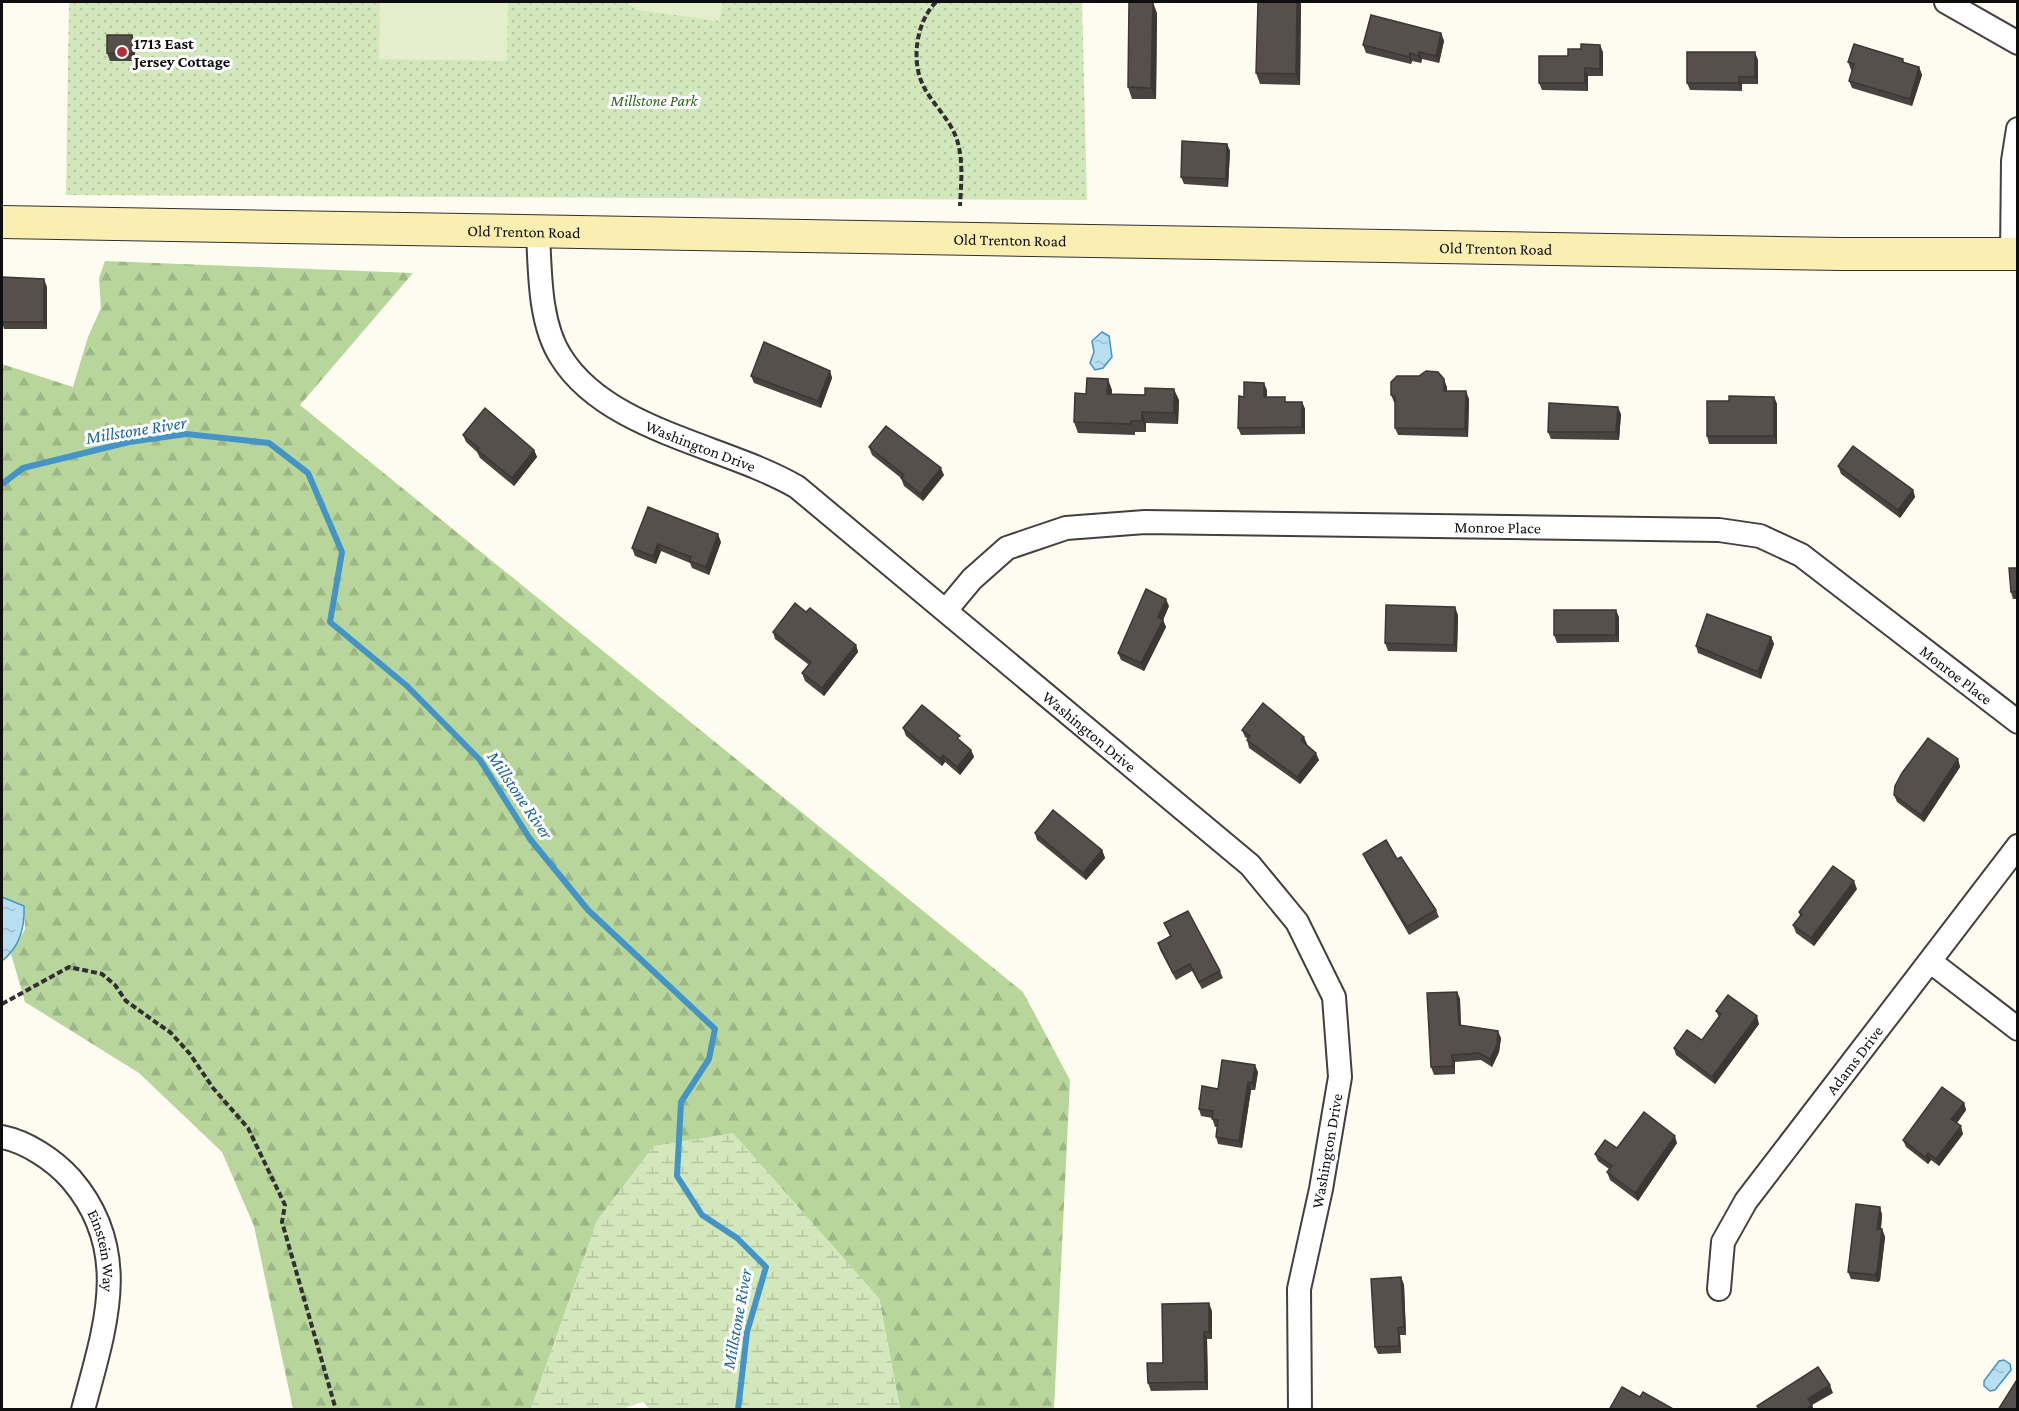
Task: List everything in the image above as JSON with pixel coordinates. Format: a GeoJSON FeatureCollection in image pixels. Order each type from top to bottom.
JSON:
{"type":"FeatureCollection","features":[{"type":"Feature","properties":{"kind":"main road","name":"Old Trenton Road"},"geometry":{"type":"LineString","coordinates":[[2,222],[1817,253],[2015,254]]}},
{"type":"Feature","properties":{"kind":"street"},"geometry":{"type":"LineString","coordinates":[[1946,2],[2018,43]]}},
{"type":"Feature","properties":{"kind":"street"},"geometry":{"type":"LineString","coordinates":[[2015,254],[2013,161],[2018,129]]}},
{"type":"Feature","properties":{"kind":"street","name":"Washington Drive"},"geometry":{"type":"LineString","coordinates":[[538,232],[547,320],[560,357],[590,392],[624,414],[772,472],[797,487],[947,609],[1250,865],[1297,922],[1334,998],[1340,1077],[1321,1189],[1299,1289],[1300,1410]]}},
{"type":"Feature","properties":{"kind":"street","name":"Monroe Place"},"geometry":{"type":"LineString","coordinates":[[947,609],[972,579],[1007,548],[1066,528],[1145,522],[1719,530],[1760,536],[1802,555],[2018,722]]}},
{"type":"Feature","properties":{"kind":"street","name":"Adams Drive"},"geometry":{"type":"LineString","coordinates":[[1719,1289],[1723,1242],[1746,1201],[2018,846]]}},
{"type":"Feature","properties":{"kind":"street"},"geometry":{"type":"LineString","coordinates":[[1931,962],[2018,1029]]}},
{"type":"Feature","properties":{"kind":"street","name":"Einstein Way"},"geometry":{"type":"LineString","coordinates":[[2,1137],[41,1153],[65,1172],[87,1198],[103,1230],[110,1269],[108,1305],[83,1410]]}},
{"type":"Feature","properties":{"kind":"path"},"geometry":{"type":"LineString","coordinates":[[936,2],[921,27],[916,57],[922,84],[937,104],[956,138],[961,167],[960,206]]}},
{"type":"Feature","properties":{"kind":"path"},"geometry":{"type":"LineString","coordinates":[[2,1004],[69,967],[102,974],[116,986],[126,1001],[171,1033],[190,1054],[213,1088],[248,1128],[285,1205],[282,1222],[336,1410]]}},
{"type":"Feature","properties":{"kind":"green space","name":"Millstone Park"},"geometry":{"type":"Polygon","coordinates":[[[69,2],[1082,2],[1087,200],[66,195],[69,2]]]}},
{"type":"Feature","properties":{"kind":"green space"},"geometry":{"type":"Polygon","coordinates":[[[380,2],[508,2],[507,61],[379,59],[380,2]]]}},
{"type":"Feature","properties":{"kind":"green space"},"geometry":{"type":"Polygon","coordinates":[[[625,2],[722,2],[720,21],[637,10],[625,2]]]}},
{"type":"Feature","properties":{"kind":"green space"},"geometry":{"type":"Polygon","coordinates":[[[105,261],[413,273],[300,405],[1023,992],[1070,1080],[1054,1409],[900,1409],[879,1298],[654,1146],[597,1221],[531,1409],[293,1409],[254,1226],[222,1152],[139,1073],[25,1002],[11,954],[25,929],[24,906],[2,897],[2,364],[73,387],[88,337],[101,308],[99,278],[105,261]]]}},
{"type":"Feature","properties":{"kind":"green space"},"geometry":{"type":"Polygon","coordinates":[[[733,1133],[879,1298],[900,1409],[650,1410],[643,1402],[622,1409],[531,1409],[597,1221],[654,1146],[733,1133]]]}},
{"type":"Feature","properties":{"kind":"water"},"geometry":{"type":"Polygon","coordinates":[[[1102,332],[1109,336],[1112,357],[1103,368],[1095,370],[1090,363],[1094,352],[1092,341],[1102,332]]]}},
{"type":"Feature","properties":{"kind":"water"},"geometry":{"type":"Polygon","coordinates":[[[2,897],[24,906],[24,914],[17,943],[2,961],[2,897]]]}},
{"type":"Feature","properties":{"kind":"water"},"geometry":{"type":"Polygon","coordinates":[[[2004,1360],[2010,1364],[2011,1370],[1995,1390],[1990,1391],[1984,1386],[1984,1381],[1999,1361],[2004,1360]]]}},
{"type":"Feature","properties":{"kind":"building"},"geometry":{"type":"Polygon","coordinates":[[[1129,2],[1153,2],[1151,88],[1128,87],[1129,2]]]}},
{"type":"Feature","properties":{"kind":"building"},"geometry":{"type":"Polygon","coordinates":[[[1258,2],[1297,2],[1296,74],[1256,73],[1258,2]]]}},
{"type":"Feature","properties":{"kind":"building"},"geometry":{"type":"Polygon","coordinates":[[[1371,15],[1441,33],[1436,56],[1419,52],[1418,56],[1410,53],[1409,57],[1363,45],[1371,15]]]}},
{"type":"Feature","properties":{"kind":"building"},"geometry":{"type":"Polygon","coordinates":[[[107,35],[132,35],[132,54],[107,53],[107,35]]]}},
{"type":"Feature","properties":{"kind":"building"},"geometry":{"type":"Polygon","coordinates":[[[1581,44],[1600,45],[1600,69],[1585,68],[1585,83],[1539,83],[1539,56],[1568,56],[1568,49],[1581,49],[1581,44]]]}},
{"type":"Feature","properties":{"kind":"building"},"geometry":{"type":"Polygon","coordinates":[[[1854,44],[1903,59],[1902,62],[1919,67],[1910,99],[1849,81],[1854,64],[1848,62],[1854,44]]]}},
{"type":"Feature","properties":{"kind":"building"},"geometry":{"type":"Polygon","coordinates":[[[1687,52],[1755,52],[1755,77],[1739,77],[1739,83],[1687,83],[1687,52]]]}},
{"type":"Feature","properties":{"kind":"building"},"geometry":{"type":"Polygon","coordinates":[[[1182,141],[1227,144],[1226,179],[1181,177],[1182,141]]]}},
{"type":"Feature","properties":{"kind":"building"},"geometry":{"type":"Polygon","coordinates":[[[2,277],[44,279],[44,322],[2,322],[2,277]]]}},
{"type":"Feature","properties":{"kind":"building"},"geometry":{"type":"Polygon","coordinates":[[[764,342],[830,371],[818,401],[751,376],[764,342]]]}},
{"type":"Feature","properties":{"kind":"building"},"geometry":{"type":"Polygon","coordinates":[[[1426,371],[1438,372],[1444,379],[1444,391],[1466,391],[1465,429],[1395,428],[1395,396],[1391,395],[1391,382],[1397,376],[1419,376],[1426,371]]]}},
{"type":"Feature","properties":{"kind":"building"},"geometry":{"type":"Polygon","coordinates":[[[1087,378],[1108,379],[1107,394],[1145,395],[1145,388],[1174,389],[1174,413],[1142,412],[1142,421],[1131,421],[1131,424],[1074,422],[1075,393],[1086,394],[1087,378]]]}},
{"type":"Feature","properties":{"kind":"building"},"geometry":{"type":"Polygon","coordinates":[[[1244,382],[1264,383],[1264,397],[1285,397],[1285,402],[1302,402],[1302,427],[1238,428],[1239,396],[1244,397],[1244,382]]]}},
{"type":"Feature","properties":{"kind":"building"},"geometry":{"type":"Polygon","coordinates":[[[1729,396],[1774,397],[1774,436],[1707,436],[1707,401],[1729,401],[1729,396]]]}},
{"type":"Feature","properties":{"kind":"building"},"geometry":{"type":"Polygon","coordinates":[[[1549,403],[1618,407],[1616,432],[1548,432],[1549,403]]]}},
{"type":"Feature","properties":{"kind":"building"},"geometry":{"type":"Polygon","coordinates":[[[485,408],[534,450],[512,478],[477,450],[479,448],[463,435],[485,408]]]}},
{"type":"Feature","properties":{"kind":"building"},"geometry":{"type":"Polygon","coordinates":[[[886,426],[941,468],[920,494],[901,478],[904,475],[869,447],[886,426]]]}},
{"type":"Feature","properties":{"kind":"building"},"geometry":{"type":"Polygon","coordinates":[[[1853,446],[1913,490],[1898,510],[1838,466],[1853,446]]]}},
{"type":"Feature","properties":{"kind":"building"},"geometry":{"type":"Polygon","coordinates":[[[648,507],[718,534],[706,567],[689,561],[691,557],[658,544],[653,556],[632,548],[648,507]]]}},
{"type":"Feature","properties":{"kind":"building"},"geometry":{"type":"Polygon","coordinates":[[[2009,568],[2018,568],[2018,591],[2011,592],[2009,568]]]}},
{"type":"Feature","properties":{"kind":"building"},"geometry":{"type":"Polygon","coordinates":[[[1146,589],[1166,599],[1158,617],[1163,620],[1141,663],[1118,653],[1146,589]]]}},
{"type":"Feature","properties":{"kind":"building"},"geometry":{"type":"Polygon","coordinates":[[[795,603],[806,612],[810,608],[856,645],[822,688],[802,673],[811,662],[773,632],[795,603]]]}},
{"type":"Feature","properties":{"kind":"building"},"geometry":{"type":"Polygon","coordinates":[[[1386,605],[1455,607],[1454,645],[1385,643],[1386,605]]]}},
{"type":"Feature","properties":{"kind":"building"},"geometry":{"type":"Polygon","coordinates":[[[1554,610],[1616,610],[1616,635],[1554,635],[1554,610]]]}},
{"type":"Feature","properties":{"kind":"building"},"geometry":{"type":"Polygon","coordinates":[[[1707,614],[1771,637],[1758,672],[1696,646],[1707,614]]]}},
{"type":"Feature","properties":{"kind":"building"},"geometry":{"type":"Polygon","coordinates":[[[1263,703],[1304,737],[1301,740],[1316,753],[1297,777],[1247,740],[1250,736],[1242,730],[1263,703]]]}},
{"type":"Feature","properties":{"kind":"building"},"geometry":{"type":"Polygon","coordinates":[[[922,705],[960,736],[957,738],[971,750],[957,767],[943,755],[940,759],[903,728],[922,705]]]}},
{"type":"Feature","properties":{"kind":"building"},"geometry":{"type":"Polygon","coordinates":[[[1928,738],[1958,759],[1921,815],[1894,795],[1895,786],[1902,773],[1928,738]]]}},
{"type":"Feature","properties":{"kind":"building"},"geometry":{"type":"Polygon","coordinates":[[[1053,810],[1102,850],[1083,873],[1035,833],[1053,810]]]}},
{"type":"Feature","properties":{"kind":"building"},"geometry":{"type":"Polygon","coordinates":[[[1386,840],[1397,859],[1401,857],[1436,910],[1407,927],[1363,854],[1386,840]]]}},
{"type":"Feature","properties":{"kind":"building"},"geometry":{"type":"Polygon","coordinates":[[[1833,866],[1854,881],[1811,938],[1793,925],[1802,914],[1799,912],[1833,866]]]}},
{"type":"Feature","properties":{"kind":"building"},"geometry":{"type":"Polygon","coordinates":[[[1188,911],[1220,971],[1199,982],[1190,964],[1173,973],[1158,943],[1171,936],[1164,923],[1188,911]]]}},
{"type":"Feature","properties":{"kind":"building"},"geometry":{"type":"Polygon","coordinates":[[[1457,992],[1459,1025],[1498,1031],[1497,1045],[1490,1059],[1479,1053],[1452,1055],[1453,1066],[1431,1067],[1427,993],[1457,992]]]}},
{"type":"Feature","properties":{"kind":"building"},"geometry":{"type":"Polygon","coordinates":[[[1728,995],[1757,1016],[1712,1077],[1674,1048],[1687,1030],[1702,1040],[1721,1014],[1716,1011],[1728,995]]]}},
{"type":"Feature","properties":{"kind":"building"},"geometry":{"type":"Polygon","coordinates":[[[1222,1060],[1255,1065],[1252,1083],[1248,1082],[1239,1141],[1216,1137],[1218,1120],[1212,1119],[1213,1111],[1199,1109],[1202,1086],[1218,1089],[1222,1060]]]}},
{"type":"Feature","properties":{"kind":"building"},"geometry":{"type":"Polygon","coordinates":[[[1942,1087],[1964,1103],[1951,1119],[1961,1126],[1936,1159],[1928,1153],[1925,1157],[1903,1140],[1942,1087]]]}},
{"type":"Feature","properties":{"kind":"building"},"geometry":{"type":"Polygon","coordinates":[[[1644,1112],[1675,1136],[1635,1193],[1607,1172],[1612,1166],[1595,1154],[1605,1140],[1617,1148],[1644,1112]]]}},
{"type":"Feature","properties":{"kind":"building"},"geometry":{"type":"Polygon","coordinates":[[[1856,1204],[1880,1207],[1877,1229],[1882,1229],[1875,1275],[1848,1272],[1856,1204]]]}},
{"type":"Feature","properties":{"kind":"building"},"geometry":{"type":"Polygon","coordinates":[[[1401,1277],[1404,1327],[1398,1328],[1399,1346],[1375,1347],[1371,1279],[1401,1277]]]}},
{"type":"Feature","properties":{"kind":"building"},"geometry":{"type":"Polygon","coordinates":[[[1209,1303],[1209,1332],[1204,1332],[1205,1382],[1148,1383],[1147,1363],[1163,1363],[1162,1304],[1209,1303]]]}},
{"type":"Feature","properties":{"kind":"building"},"geometry":{"type":"Polygon","coordinates":[[[1818,1367],[1830,1385],[1808,1399],[1812,1405],[1805,1410],[1760,1410],[1757,1406],[1818,1367]]]}},
{"type":"Feature","properties":{"kind":"building"},"geometry":{"type":"Polygon","coordinates":[[[2018,1378],[2018,1410],[1998,1410],[2018,1378]]]}},
{"type":"Feature","properties":{"kind":"building"},"geometry":{"type":"Polygon","coordinates":[[[1622,1387],[1640,1397],[1643,1392],[1675,1410],[1612,1410],[1610,1408],[1622,1387]]]}},
{"type":"Feature","properties":{"kind":"waterway","name":"Millstone River"},"geometry":{"type":"LineString","coordinates":[[2,484],[23,468],[129,442],[186,434],[269,443],[308,473],[342,552],[330,622],[407,686],[480,760],[530,839],[588,910],[715,1029],[709,1059],[681,1102],[677,1176],[702,1215],[737,1238],[766,1267],[747,1332],[738,1410]]}},
{"type":"Feature","properties":{"kind":"place","name":"1713 East Jersey Cottage"},"geometry":{"type":"Point","coordinates":[122,52]}}]}
